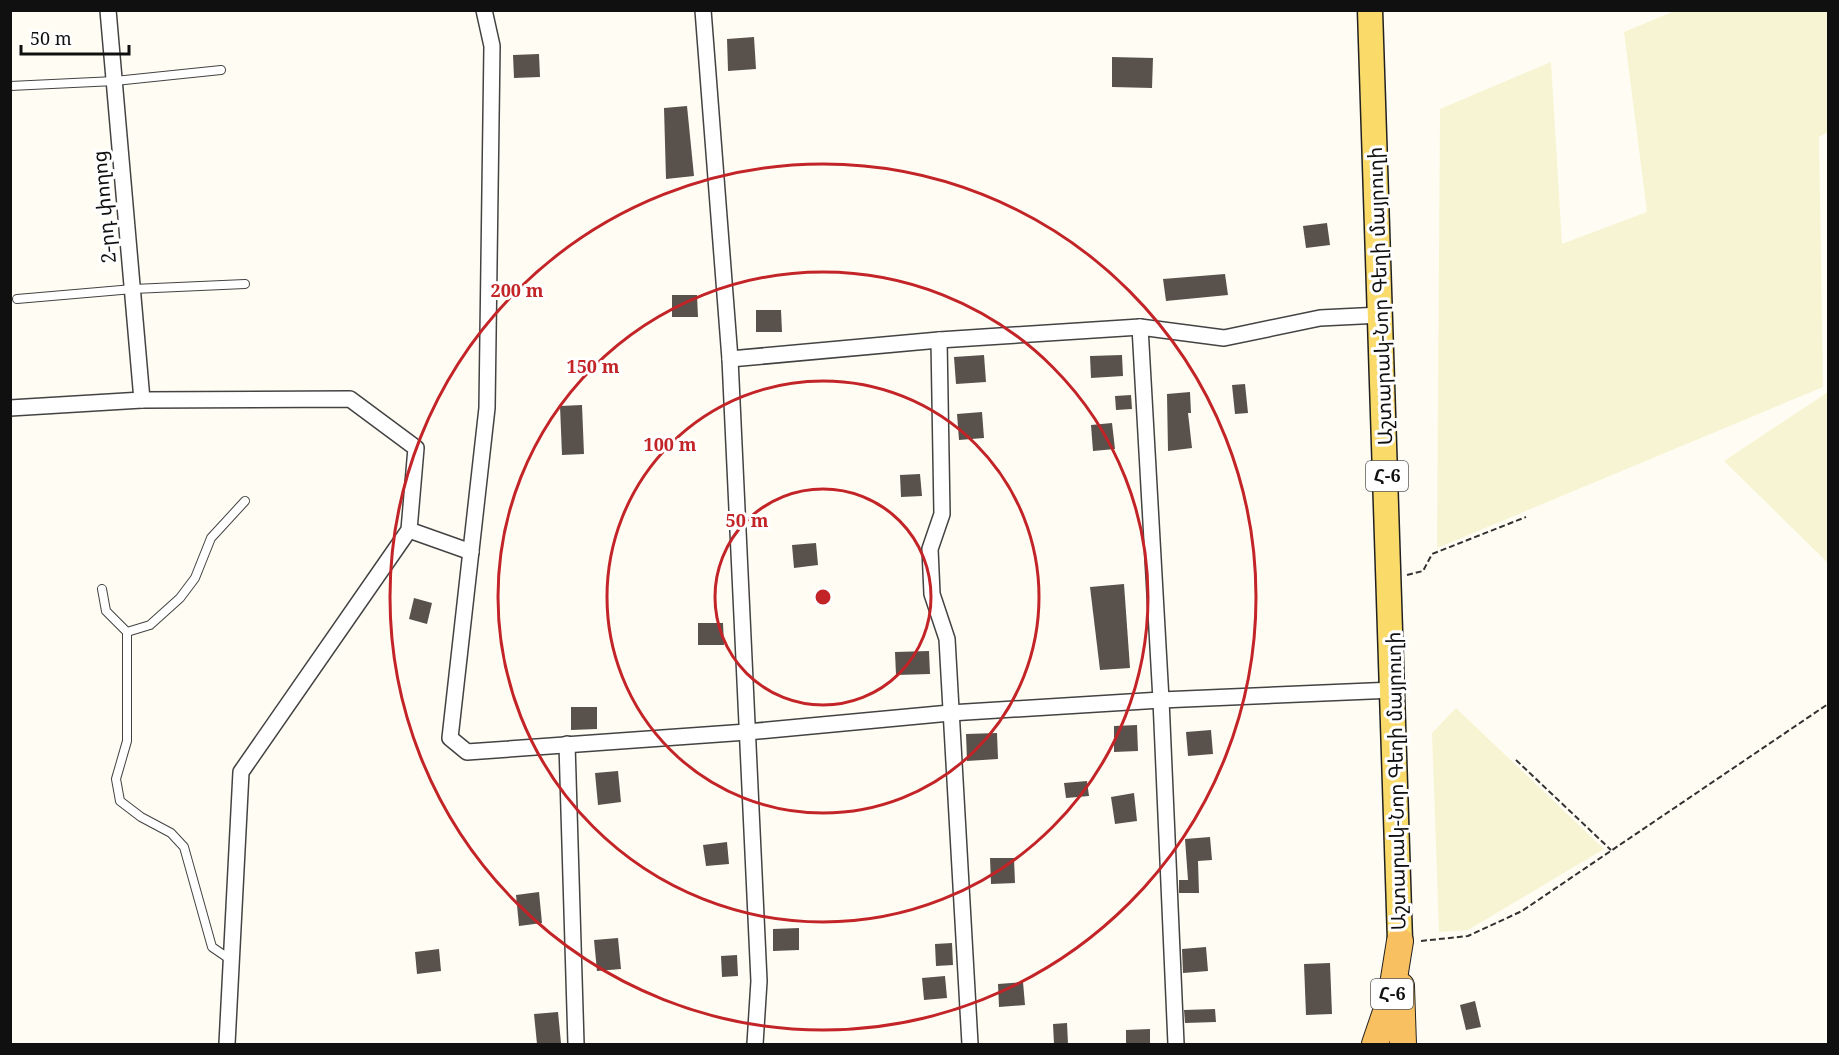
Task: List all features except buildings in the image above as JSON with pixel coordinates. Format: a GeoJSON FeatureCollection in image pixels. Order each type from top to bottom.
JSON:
{"type":"FeatureCollection","features":[{"type":"Feature","properties":{"kind":"highway","name":"Հ-6"},"geometry":{"type":"LineString","coordinates":[[1375,1044],[1391,997],[1400,941]]}},
{"type":"Feature","properties":{"kind":"highway"},"geometry":{"type":"LineString","coordinates":[[1400,941],[1403,1044]]}},
{"type":"Feature","properties":{"kind":"main road","name":"Աշտարակ-Նոր Գեղի մայրուղի"},"geometry":{"type":"LineString","coordinates":[[1370,10],[1394,690],[1400,941]]}},
{"type":"Feature","properties":{"kind":"street","name":"2-րդ փողոց"},"geometry":{"type":"LineString","coordinates":[[108,10],[142,400]]}},
{"type":"Feature","properties":{"kind":"street"},"geometry":{"type":"LineString","coordinates":[[484,10],[492,46],[487,408],[450,738],[467,753],[747,732],[950,713],[1161,700],[1394,690]]}},
{"type":"Feature","properties":{"kind":"street"},"geometry":{"type":"LineString","coordinates":[[703,10],[730,359],[759,981],[754,1044]]}},
{"type":"Feature","properties":{"kind":"street"},"geometry":{"type":"LineString","coordinates":[[730,359],[939,340],[1140,327],[1224,338],[1320,318],[1381,315]]}},
{"type":"Feature","properties":{"kind":"street"},"geometry":{"type":"LineString","coordinates":[[1140,327],[1161,700],[1176,1044]]}},
{"type":"Feature","properties":{"kind":"street"},"geometry":{"type":"LineString","coordinates":[[939,340],[942,514],[930,549],[933,594],[947,639],[969,1044]]}},
{"type":"Feature","properties":{"kind":"street"},"geometry":{"type":"LineString","coordinates":[[10,408],[142,400],[350,399],[416,448],[409,530],[241,772],[227,1044]]}},
{"type":"Feature","properties":{"kind":"street"},"geometry":{"type":"LineString","coordinates":[[409,530],[471,552]]}},
{"type":"Feature","properties":{"kind":"street"},"geometry":{"type":"LineString","coordinates":[[567,744],[576,1044]]}},
{"type":"Feature","properties":{"kind":"lane"},"geometry":{"type":"LineString","coordinates":[[10,86],[115,81],[221,70]]}},
{"type":"Feature","properties":{"kind":"lane"},"geometry":{"type":"LineString","coordinates":[[17,299],[133,289],[245,284]]}},
{"type":"Feature","properties":{"kind":"lane"},"geometry":{"type":"LineString","coordinates":[[127,632],[150,625],[180,598],[195,578],[211,538],[245,501]]}},
{"type":"Feature","properties":{"kind":"lane"},"geometry":{"type":"LineString","coordinates":[[102,589],[106,611],[127,632],[127,741],[116,779],[120,801],[141,817],[171,832],[184,847],[212,947],[231,960]]}},
{"type":"Feature","properties":{"kind":"path"},"geometry":{"type":"LineString","coordinates":[[1390,580],[1423,571],[1432,554],[1526,517]]}},
{"type":"Feature","properties":{"kind":"path"},"geometry":{"type":"LineString","coordinates":[[1400,941],[1434,941],[1468,936],[1521,911],[1828,704]]}},
{"type":"Feature","properties":{"kind":"path"},"geometry":{"type":"LineString","coordinates":[[1516,760],[1611,850]]}},
{"type":"Feature","properties":{"kind":"shaded area"},"geometry":{"type":"Polygon","coordinates":[[[1677,10],[1828,11],[1828,132],[1819,137],[1823,387],[1437,548],[1440,109],[1551,62],[1562,244],[1647,212],[1624,32],[1677,10]]]}},
{"type":"Feature","properties":{"kind":"shaded area"},"geometry":{"type":"Polygon","coordinates":[[[1828,392],[1828,563],[1724,461],[1828,392]]]}},
{"type":"Feature","properties":{"kind":"shaded area"},"geometry":{"type":"Polygon","coordinates":[[[1456,708],[1604,849],[1468,930],[1439,932],[1432,733],[1456,708]]]}}]}
